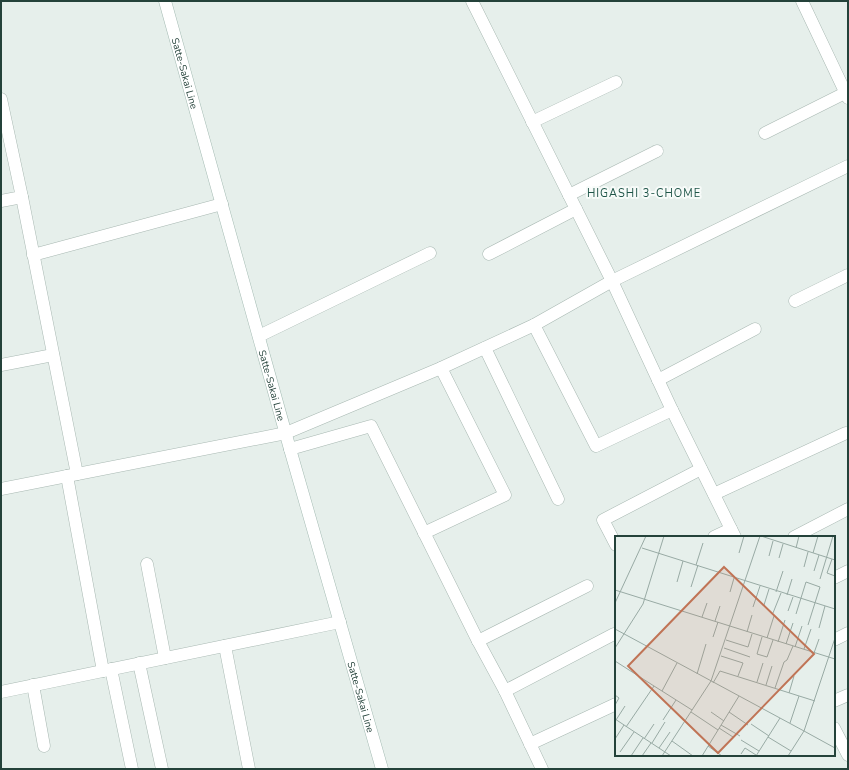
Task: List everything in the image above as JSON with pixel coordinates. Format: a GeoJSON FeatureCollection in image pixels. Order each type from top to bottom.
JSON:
{"type":"FeatureCollection","features":[{"type":"Feature","properties":{"kind":"street","name":"Satte-Sakai Line"},"geometry":{"type":"LineString","coordinates":[[165,1],[290,449],[382,769]]}},
{"type":"Feature","properties":{"kind":"street"},"geometry":{"type":"LineString","coordinates":[[472,1],[612,281],[672,410],[733,533],[719,536]]}},
{"type":"Feature","properties":{"kind":"street"},"geometry":{"type":"LineString","coordinates":[[765,133],[847,96],[802,1]]}},
{"type":"Feature","properties":{"kind":"street"},"geometry":{"type":"LineString","coordinates":[[532,122],[616,82]]}},
{"type":"Feature","properties":{"kind":"street"},"geometry":{"type":"LineString","coordinates":[[1,99],[34,255],[53,355],[72,475],[107,670],[132,769]]}},
{"type":"Feature","properties":{"kind":"street"},"geometry":{"type":"LineString","coordinates":[[569,195],[657,151]]}},
{"type":"Feature","properties":{"kind":"street"},"geometry":{"type":"LineString","coordinates":[[1,489],[286,433],[441,368],[534,325],[612,281],[848,166]]}},
{"type":"Feature","properties":{"kind":"street"},"geometry":{"type":"LineString","coordinates":[[1,201],[22,197]]}},
{"type":"Feature","properties":{"kind":"street"},"geometry":{"type":"LineString","coordinates":[[34,255],[222,204]]}},
{"type":"Feature","properties":{"kind":"street"},"geometry":{"type":"LineString","coordinates":[[488,254],[576,210]]}},
{"type":"Feature","properties":{"kind":"street"},"geometry":{"type":"LineString","coordinates":[[259,336],[430,253]]}},
{"type":"Feature","properties":{"kind":"street"},"geometry":{"type":"LineString","coordinates":[[795,301],[848,275]]}},
{"type":"Feature","properties":{"kind":"street"},"geometry":{"type":"LineString","coordinates":[[534,325],[596,446],[672,410]]}},
{"type":"Feature","properties":{"kind":"street"},"geometry":{"type":"LineString","coordinates":[[658,380],[756,329]]}},
{"type":"Feature","properties":{"kind":"street"},"geometry":{"type":"LineString","coordinates":[[485,348],[558,499]]}},
{"type":"Feature","properties":{"kind":"street"},"geometry":{"type":"LineString","coordinates":[[1,366],[53,355]]}},
{"type":"Feature","properties":{"kind":"street"},"geometry":{"type":"LineString","coordinates":[[424,533],[505,495],[441,368]]}},
{"type":"Feature","properties":{"kind":"street"},"geometry":{"type":"LineString","coordinates":[[290,449],[371,426],[478,641],[505,690],[542,769]]}},
{"type":"Feature","properties":{"kind":"street"},"geometry":{"type":"LineString","coordinates":[[714,494],[846,433]]}},
{"type":"Feature","properties":{"kind":"street"},"geometry":{"type":"LineString","coordinates":[[615,543],[602,520],[702,469]]}},
{"type":"Feature","properties":{"kind":"street"},"geometry":{"type":"LineString","coordinates":[[796,536],[848,509]]}},
{"type":"Feature","properties":{"kind":"street"},"geometry":{"type":"LineString","coordinates":[[147,564],[165,658]]}},
{"type":"Feature","properties":{"kind":"street"},"geometry":{"type":"LineString","coordinates":[[835,578],[848,571]]}},
{"type":"Feature","properties":{"kind":"street"},"geometry":{"type":"LineString","coordinates":[[478,641],[587,586]]}},
{"type":"Feature","properties":{"kind":"street"},"geometry":{"type":"LineString","coordinates":[[1,692],[340,622]]}},
{"type":"Feature","properties":{"kind":"street"},"geometry":{"type":"LineString","coordinates":[[835,640],[848,633]]}},
{"type":"Feature","properties":{"kind":"street"},"geometry":{"type":"LineString","coordinates":[[505,690],[614,634]]}},
{"type":"Feature","properties":{"kind":"street"},"geometry":{"type":"LineString","coordinates":[[225,646],[248,769]]}},
{"type":"Feature","properties":{"kind":"street"},"geometry":{"type":"LineString","coordinates":[[139,663],[162,769]]}},
{"type":"Feature","properties":{"kind":"street"},"geometry":{"type":"LineString","coordinates":[[33,685],[44,746]]}},
{"type":"Feature","properties":{"kind":"street"},"geometry":{"type":"LineString","coordinates":[[835,701],[848,695]]}},
{"type":"Feature","properties":{"kind":"street"},"geometry":{"type":"LineString","coordinates":[[530,744],[615,704]]}},
{"type":"Feature","properties":{"kind":"street"},"geometry":{"type":"LineString","coordinates":[[835,730],[848,755]]}},
{"type":"Feature","properties":{"kind":"district","name":"HIGASHI 3-CHOME"},"geometry":{"type":"Point","coordinates":[644,193]}}]}
